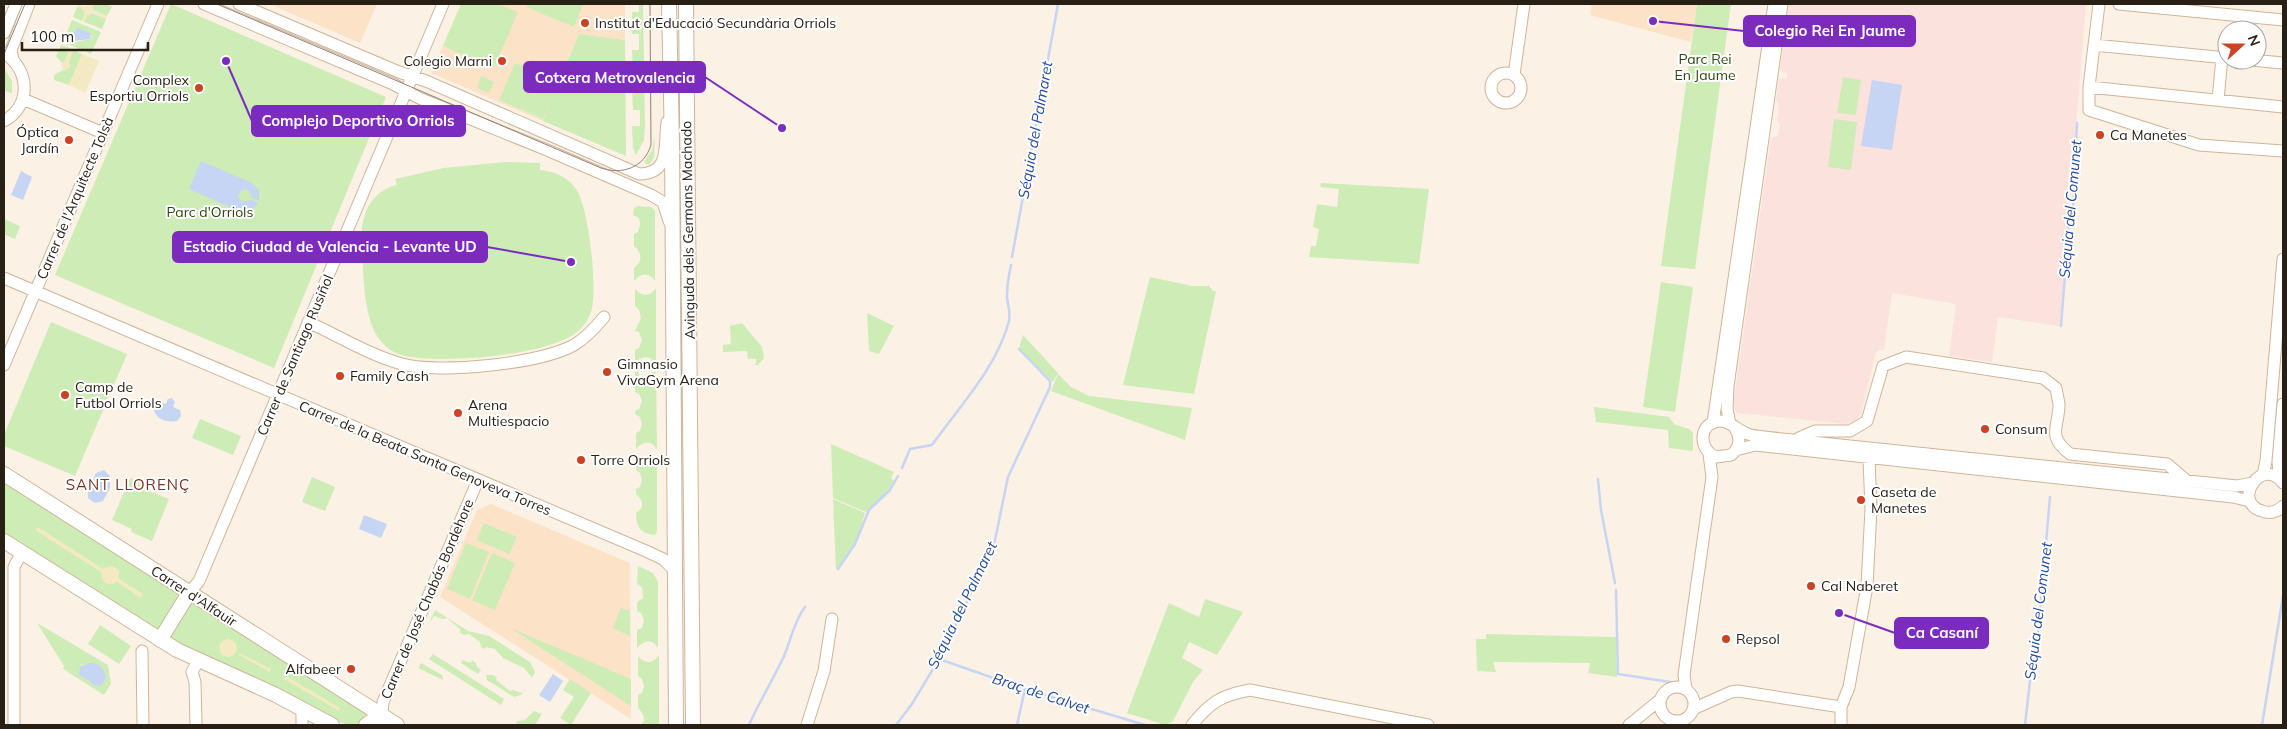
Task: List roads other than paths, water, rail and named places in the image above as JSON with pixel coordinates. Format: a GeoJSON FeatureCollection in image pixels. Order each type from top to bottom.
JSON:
{"type":"FeatureCollection","features":[{"type":"Feature","properties":{"kind":"main road"},"geometry":{"type":"LineString","coordinates":[[669,4],[672,144],[676,725]]}},
{"type":"Feature","properties":{"kind":"main road","name":"Avinguda dels Germans Machado"},"geometry":{"type":"LineString","coordinates":[[686,4],[693,725]]}},
{"type":"Feature","properties":{"kind":"main road","name":"Carrer d'Alfauir"},"geometry":{"type":"LineString","coordinates":[[4,474],[394,723]]}},
{"type":"Feature","properties":{"kind":"main road"},"geometry":{"type":"LineString","coordinates":[[4,541],[160,640],[198,661],[302,708],[332,725]]}},
{"type":"Feature","properties":{"kind":"main road"},"geometry":{"type":"LineString","coordinates":[[160,640],[189,593]]}},
{"type":"Feature","properties":{"kind":"main road"},"geometry":{"type":"LineString","coordinates":[[366,725],[376,718],[394,723]]}},
{"type":"Feature","properties":{"kind":"street"},"geometry":{"type":"LineString","coordinates":[[4,33],[16,4]]}},
{"type":"Feature","properties":{"kind":"street"},"geometry":{"type":"LineString","coordinates":[[4,121],[15,112],[22,101],[24,82],[22,72],[8,56],[29,4]]}},
{"type":"Feature","properties":{"kind":"street","name":"Carrer de l'Arquitecte Tolsà"},"geometry":{"type":"LineString","coordinates":[[4,364],[158,4]]}},
{"type":"Feature","properties":{"kind":"street"},"geometry":{"type":"LineString","coordinates":[[204,4],[659,199],[666,207],[672,232]]}},
{"type":"Feature","properties":{"kind":"street"},"geometry":{"type":"LineString","coordinates":[[239,4],[513,118],[549,136],[639,174],[655,171],[663,163],[670,93]]}},
{"type":"Feature","properties":{"kind":"street","name":"Carrer de Santiago Rusiñol"},"geometry":{"type":"LineString","coordinates":[[189,593],[200,579],[443,4]]}},
{"type":"Feature","properties":{"kind":"street"},"geometry":{"type":"LineString","coordinates":[[1514,75],[1524,4]]}},
{"type":"Feature","properties":{"kind":"street"},"geometry":{"type":"LineString","coordinates":[[1713,423],[1774,4]]}},
{"type":"Feature","properties":{"kind":"street"},"geometry":{"type":"LineString","coordinates":[[1736,450],[1739,439],[1732,426],[1727,409],[1728,386],[1782,4]]}},
{"type":"Feature","properties":{"kind":"street"},"geometry":{"type":"LineString","coordinates":[[2099,4],[2089,87],[2089,110],[2199,145],[2283,151]]}},
{"type":"Feature","properties":{"kind":"street"},"geometry":{"type":"LineString","coordinates":[[2119,4],[2227,9],[2283,20]]}},
{"type":"Feature","properties":{"kind":"street"},"geometry":{"type":"LineString","coordinates":[[2094,45],[2217,56]]}},
{"type":"Feature","properties":{"kind":"street"},"geometry":{"type":"LineString","coordinates":[[2267,62],[2283,64]]}},
{"type":"Feature","properties":{"kind":"street"},"geometry":{"type":"LineString","coordinates":[[2218,100],[2222,70]]}},
{"type":"Feature","properties":{"kind":"street"},"geometry":{"type":"LineString","coordinates":[[2089,87],[2283,107]]}},
{"type":"Feature","properties":{"kind":"street"},"geometry":{"type":"LineString","coordinates":[[22,101],[103,133]]}},
{"type":"Feature","properties":{"kind":"street"},"geometry":{"type":"LineString","coordinates":[[2263,475],[2266,461],[2283,259]]}},
{"type":"Feature","properties":{"kind":"street","name":"Carrer de la Beata Santa Genoveva Torres"},"geometry":{"type":"LineString","coordinates":[[4,278],[646,551],[663,559],[674,570]]}},
{"type":"Feature","properties":{"kind":"street"},"geometry":{"type":"LineString","coordinates":[[308,322],[382,357],[403,364],[440,367],[506,363],[557,352],[584,338],[604,317]]}},
{"type":"Feature","properties":{"kind":"street"},"geometry":{"type":"LineString","coordinates":[[1797,439],[1815,431],[1850,431],[1867,421],[1883,366],[1906,357],[2043,378],[2056,388],[2059,404],[2054,434],[2060,446],[2070,454],[2167,464],[2187,480]]}},
{"type":"Feature","properties":{"kind":"street"},"geometry":{"type":"LineString","coordinates":[[2282,481],[2278,462],[2283,404]]}},
{"type":"Feature","properties":{"kind":"street"},"geometry":{"type":"LineString","coordinates":[[1693,709],[1693,698],[1686,689],[1684,675],[1712,477],[1709,454],[1703,444],[1703,436],[1706,429],[1713,423],[1723,422],[1748,434],[2237,486],[2252,483],[2263,475],[2272,475],[2282,481]]}},
{"type":"Feature","properties":{"kind":"street"},"geometry":{"type":"LineString","coordinates":[[1712,477],[1724,458],[1736,450],[1755,445],[1869,459],[2233,497],[2250,501]]}},
{"type":"Feature","properties":{"kind":"street"},"geometry":{"type":"LineString","coordinates":[[1709,454],[1724,458]]}},
{"type":"Feature","properties":{"kind":"street"},"geometry":{"type":"LineString","coordinates":[[1841,725],[1841,706],[1850,687],[1867,586],[1871,509],[1869,459]]}},
{"type":"Feature","properties":{"kind":"street","name":"Carrer de José Chabás Bordehore"},"geometry":{"type":"LineString","coordinates":[[394,723],[382,713],[383,702],[478,480]]}},
{"type":"Feature","properties":{"kind":"street"},"geometry":{"type":"LineString","coordinates":[[2252,483],[2249,492],[2250,501],[2257,510],[2268,513],[2278,510],[2283,506]]}},
{"type":"Feature","properties":{"kind":"street"},"geometry":{"type":"LineString","coordinates":[[14,725],[14,567],[22,552]]}},
{"type":"Feature","properties":{"kind":"street"},"geometry":{"type":"LineString","coordinates":[[807,725],[824,671],[832,619]]}},
{"type":"Feature","properties":{"kind":"street"},"geometry":{"type":"LineString","coordinates":[[142,651],[143,725]]}},
{"type":"Feature","properties":{"kind":"street"},"geometry":{"type":"LineString","coordinates":[[196,725],[196,682],[192,672],[198,661]]}},
{"type":"Feature","properties":{"kind":"street"},"geometry":{"type":"LineString","coordinates":[[1629,725],[1661,699],[1666,691],[1674,687],[1684,675]]}},
{"type":"Feature","properties":{"kind":"street"},"geometry":{"type":"LineString","coordinates":[[1674,687],[1686,689]]}},
{"type":"Feature","properties":{"kind":"street"},"geometry":{"type":"LineString","coordinates":[[1192,725],[1211,703],[1228,694],[1250,690],[1428,725]]}},
{"type":"Feature","properties":{"kind":"street"},"geometry":{"type":"LineString","coordinates":[[1648,710],[1662,712],[1677,723],[1686,718],[1693,709],[1731,692],[1738,691],[1841,706]]}},
{"type":"Feature","properties":{"kind":"street"},"geometry":{"type":"LineString","coordinates":[[1661,699],[1662,712]]}},
{"type":"Feature","properties":{"kind":"street"},"geometry":{"type":"LineString","coordinates":[[302,708],[302,725]]}},
{"type":"Feature","properties":{"kind":"water"},"geometry":{"type":"Polygon","coordinates":[[[77,28],[90,33],[91,39],[72,41],[71,37],[77,28]]]}},
{"type":"Feature","properties":{"kind":"water"},"geometry":{"type":"Polygon","coordinates":[[[1872,80],[1902,85],[1892,150],[1861,146],[1872,80]]]}},
{"type":"Feature","properties":{"kind":"water"},"geometry":{"type":"Polygon","coordinates":[[[201,161],[252,183],[259,190],[259,201],[252,198],[250,192],[246,189],[240,191],[238,197],[242,202],[251,200],[258,203],[256,206],[250,210],[240,210],[189,189],[201,161]]]}},
{"type":"Feature","properties":{"kind":"water"},"geometry":{"type":"Polygon","coordinates":[[[21,171],[32,177],[23,200],[11,195],[21,171]]]}},
{"type":"Feature","properties":{"kind":"water"},"geometry":{"type":"Polygon","coordinates":[[[172,398],[175,402],[173,407],[180,410],[181,416],[177,421],[162,419],[156,415],[153,407],[156,402],[166,404],[168,399],[172,398]]]}},
{"type":"Feature","properties":{"kind":"water"},"geometry":{"type":"Polygon","coordinates":[[[104,470],[110,476],[110,488],[103,501],[95,503],[88,498],[88,490],[96,473],[104,470]]]}},
{"type":"Feature","properties":{"kind":"water"},"geometry":{"type":"Polygon","coordinates":[[[364,515],[387,524],[381,538],[359,529],[364,515]]]}},
{"type":"Feature","properties":{"kind":"water"},"geometry":{"type":"Polygon","coordinates":[[[90,663],[97,664],[103,669],[106,678],[102,685],[94,686],[90,681],[79,675],[80,667],[90,663]]]}},
{"type":"Feature","properties":{"kind":"water"},"geometry":{"type":"Polygon","coordinates":[[[553,674],[563,681],[550,702],[539,695],[553,674]]]}},
{"type":"Feature","properties":{"kind":"waterway","name":"Séquia del Palmaret"},"geometry":{"type":"LineString","coordinates":[[1012,257],[1058,4]]}},
{"type":"Feature","properties":{"kind":"waterway","name":"Séquia del Comunet"},"geometry":{"type":"LineString","coordinates":[[2061,326],[2069,224],[2073,209],[2077,123]]}},
{"type":"Feature","properties":{"kind":"waterway"},"geometry":{"type":"LineString","coordinates":[[902,468],[910,449],[932,445],[976,386],[996,354],[1009,321],[1007,291],[1011,265]]}},
{"type":"Feature","properties":{"kind":"waterway","name":"Séquia del Palmaret"},"geometry":{"type":"LineString","coordinates":[[896,725],[912,704],[939,659],[994,545],[1008,477],[1050,387],[1050,381],[1019,349]]}},
{"type":"Feature","properties":{"kind":"waterway"},"geometry":{"type":"LineString","coordinates":[[838,569],[855,544],[869,510],[890,490],[898,476]]}},
{"type":"Feature","properties":{"kind":"waterway"},"geometry":{"type":"LineString","coordinates":[[1598,479],[1601,510],[1615,583]]}},
{"type":"Feature","properties":{"kind":"waterway","name":"Séquia del Comunet"},"geometry":{"type":"LineString","coordinates":[[2025,725],[2034,646],[2037,645],[2050,497]]}},
{"type":"Feature","properties":{"kind":"waterway"},"geometry":{"type":"LineString","coordinates":[[1616,590],[1618,674],[1670,682]]}},
{"type":"Feature","properties":{"kind":"waterway"},"geometry":{"type":"LineString","coordinates":[[2262,725],[2283,596]]}},
{"type":"Feature","properties":{"kind":"waterway"},"geometry":{"type":"LineString","coordinates":[[749,725],[784,656],[795,624],[805,607]]}},
{"type":"Feature","properties":{"kind":"waterway","name":"Braç de Calvet"},"geometry":{"type":"LineString","coordinates":[[939,659],[1025,689],[1145,725]]}},
{"type":"Feature","properties":{"kind":"waterway"},"geometry":{"type":"LineString","coordinates":[[1017,725],[1025,689]]}},
{"type":"Feature","properties":{"kind":"tram line"},"geometry":{"type":"LineString","coordinates":[[4,54],[25,4]]}},
{"type":"Feature","properties":{"kind":"tram line"},"geometry":{"type":"LineString","coordinates":[[217,4],[601,168],[617,171],[631,168],[638,164],[648,153],[651,145],[650,4]]}},
{"type":"Feature","properties":{"kind":"place","name":"Colegio Rei En Jaume"},"geometry":{"type":"Point","coordinates":[1653,21]}},
{"type":"Feature","properties":{"kind":"place","name":"Institut d'Educació Secundària Orriols"},"geometry":{"type":"Point","coordinates":[585,23]}},
{"type":"Feature","properties":{"kind":"place","name":"Complejo Deportivo Orriols"},"geometry":{"type":"Point","coordinates":[226,61]}},
{"type":"Feature","properties":{"kind":"place","name":"Colegio Marni"},"geometry":{"type":"Point","coordinates":[502,61]}},
{"type":"Feature","properties":{"kind":"place","name":"Complex Esportiu Orriols"},"geometry":{"type":"Point","coordinates":[199,88]}},
{"type":"Feature","properties":{"kind":"place","name":"Cotxera Metrovalencia"},"geometry":{"type":"Point","coordinates":[782,128]}},
{"type":"Feature","properties":{"kind":"place","name":"Ca Manetes"},"geometry":{"type":"Point","coordinates":[2100,135]}},
{"type":"Feature","properties":{"kind":"place","name":"Óptica Jardín"},"geometry":{"type":"Point","coordinates":[69,140]}},
{"type":"Feature","properties":{"kind":"place","name":"Estadio Ciudad de Valencia - Levante UD"},"geometry":{"type":"Point","coordinates":[571,262]}},
{"type":"Feature","properties":{"kind":"place","name":"Gimnasio VivaGym Arena"},"geometry":{"type":"Point","coordinates":[607,372]}},
{"type":"Feature","properties":{"kind":"place","name":"Family Cash"},"geometry":{"type":"Point","coordinates":[340,376]}},
{"type":"Feature","properties":{"kind":"place","name":"Camp de Futbol Orriols"},"geometry":{"type":"Point","coordinates":[65,395]}},
{"type":"Feature","properties":{"kind":"place","name":"Arena Multiespacio"},"geometry":{"type":"Point","coordinates":[458,413]}},
{"type":"Feature","properties":{"kind":"place","name":"Consum"},"geometry":{"type":"Point","coordinates":[1985,429]}},
{"type":"Feature","properties":{"kind":"place","name":"Torre Orriols"},"geometry":{"type":"Point","coordinates":[581,460]}},
{"type":"Feature","properties":{"kind":"place","name":"Caseta de Manetes"},"geometry":{"type":"Point","coordinates":[1861,500]}},
{"type":"Feature","properties":{"kind":"place","name":"Cal Naberet"},"geometry":{"type":"Point","coordinates":[1811,586]}},
{"type":"Feature","properties":{"kind":"place","name":"Ca Casaní"},"geometry":{"type":"Point","coordinates":[1839,613]}},
{"type":"Feature","properties":{"kind":"place","name":"Repsol"},"geometry":{"type":"Point","coordinates":[1726,639]}},
{"type":"Feature","properties":{"kind":"place","name":"Alfabeer"},"geometry":{"type":"Point","coordinates":[351,669]}},
{"type":"Feature","properties":{"kind":"district","name":"SANT LLORENÇ"},"geometry":{"type":"Point","coordinates":[128,484]}},
{"type":"Feature","properties":{"kind":"park label","name":"Parc Rei En Jaume"},"geometry":{"type":"Point","coordinates":[1705,68]}},
{"type":"Feature","properties":{"kind":"park label","name":"Parc d'Orriols"},"geometry":{"type":"Point","coordinates":[210,212]}}]}
